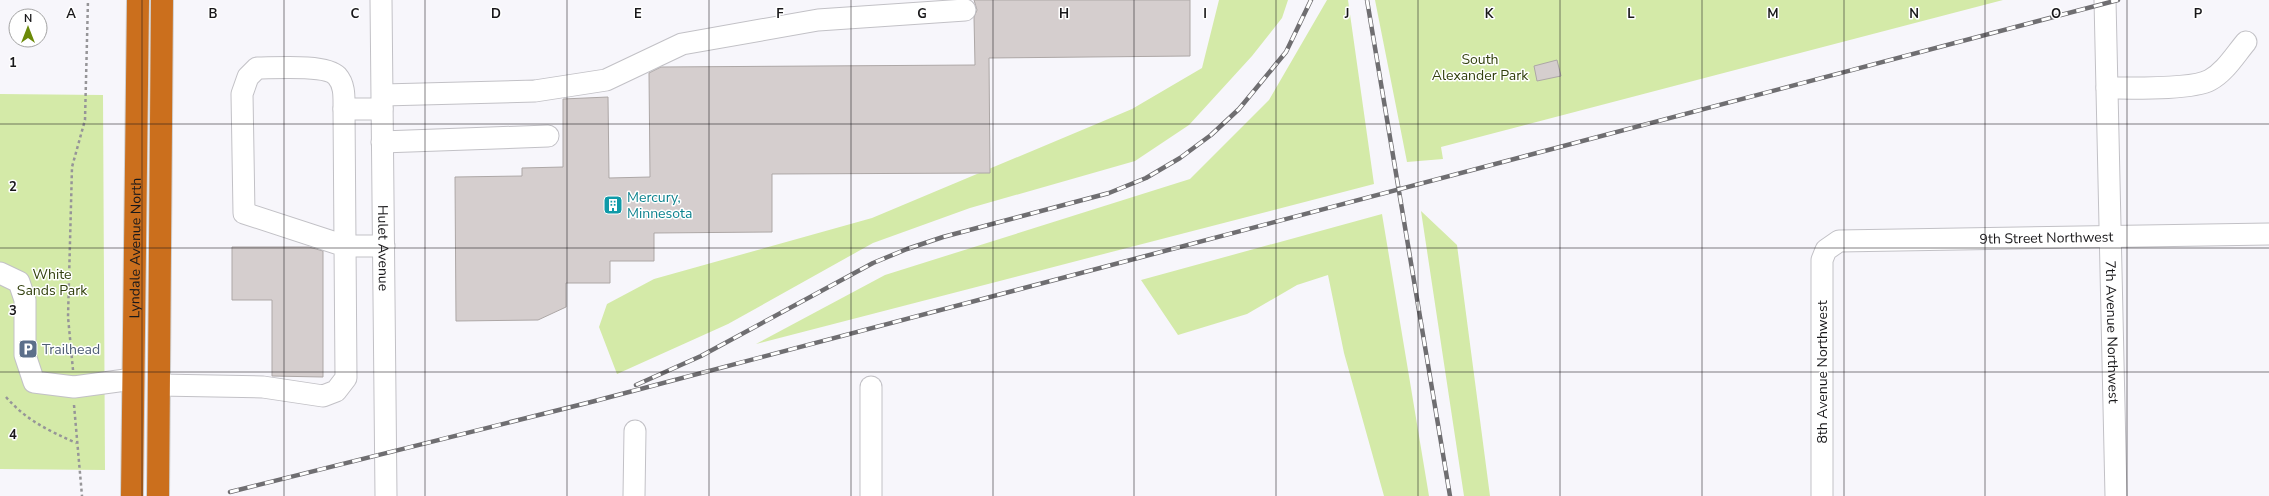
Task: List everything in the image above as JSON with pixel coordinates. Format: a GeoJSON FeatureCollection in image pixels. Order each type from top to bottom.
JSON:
{"type":"FeatureCollection","features":[{"type":"Feature","properties":{"kind":"highway","name":"Lyndale Avenue North"},"geometry":{"type":"LineString","coordinates":[[132,496],[138,0]]}},
{"type":"Feature","properties":{"kind":"highway","name":"Lyndale Avenue North"},"geometry":{"type":"LineString","coordinates":[[158,496],[162,0]]}},
{"type":"Feature","properties":{"kind":"street","name":"Hulet Avenue"},"geometry":{"type":"LineString","coordinates":[[381,0],[386,496]]}},
{"type":"Feature","properties":{"kind":"street","name":"7th Avenue Northwest"},"geometry":{"type":"LineString","coordinates":[[2105,0],[2109,236],[2116,496]]}},
{"type":"Feature","properties":{"kind":"street"},"geometry":{"type":"LineString","coordinates":[[344,109],[382,102],[535,92],[606,80],[682,44],[818,20],[965,10]]}},
{"type":"Feature","properties":{"kind":"street"},"geometry":{"type":"LineString","coordinates":[[2107,88],[2163,87],[2210,80],[2224,70],[2246,42]]}},
{"type":"Feature","properties":{"kind":"street"},"geometry":{"type":"LineString","coordinates":[[159,385],[263,388],[322,396],[336,391],[346,378],[345,246],[344,109],[344,89],[337,75],[323,69],[257,68],[248,77],[242,94],[244,213],[345,246],[384,246]]}},
{"type":"Feature","properties":{"kind":"street"},"geometry":{"type":"LineString","coordinates":[[382,142],[548,136]]}},
{"type":"Feature","properties":{"kind":"street","name":"9th Street Northwest"},"geometry":{"type":"LineString","coordinates":[[1826,250],[1840,241],[1854,240],[2269,234]]}},
{"type":"Feature","properties":{"kind":"street","name":"8th Avenue Northwest"},"geometry":{"type":"LineString","coordinates":[[1822,496],[1822,260],[1826,250]]}},
{"type":"Feature","properties":{"kind":"street"},"geometry":{"type":"LineString","coordinates":[[0,273],[19,282],[25,300],[25,355],[34,382],[74,387],[133,379]]}},
{"type":"Feature","properties":{"kind":"street"},"geometry":{"type":"LineString","coordinates":[[871,388],[871,496]]}},
{"type":"Feature","properties":{"kind":"street"},"geometry":{"type":"LineString","coordinates":[[634,496],[635,431]]}},
{"type":"Feature","properties":{"kind":"path"},"geometry":{"type":"LineString","coordinates":[[82,496],[73,413],[74,387],[68,317],[72,167],[85,120],[88,0]]}},
{"type":"Feature","properties":{"kind":"path"},"geometry":{"type":"LineString","coordinates":[[6,397],[19,412],[31,421],[77,443]]}},
{"type":"Feature","properties":{"kind":"green space"},"geometry":{"type":"Polygon","coordinates":[[[1219,0],[1288,0],[1282,18],[1252,56],[1189,125],[1135,161],[970,208],[873,243],[728,324],[617,374],[599,327],[607,304],[654,279],[872,218],[1132,109],[1202,68],[1219,0]]]}},
{"type":"Feature","properties":{"kind":"green space"},"geometry":{"type":"Polygon","coordinates":[[[1327,0],[1348,0],[1374,184],[756,344],[885,275],[1190,179],[1269,100],[1327,0]]]}},
{"type":"Feature","properties":{"kind":"green space","name":"South Alexander Park"},"geometry":{"type":"Polygon","coordinates":[[[1375,0],[2003,0],[1441,147],[1443,159],[1407,162],[1375,0]]]}},
{"type":"Feature","properties":{"kind":"green space","name":"White Sands Park"},"geometry":{"type":"Polygon","coordinates":[[[0,94],[103,95],[105,470],[0,469],[0,94]]]}},
{"type":"Feature","properties":{"kind":"green space"},"geometry":{"type":"Polygon","coordinates":[[[1421,211],[1457,245],[1490,496],[1464,496],[1421,211]]]}},
{"type":"Feature","properties":{"kind":"green space"},"geometry":{"type":"Polygon","coordinates":[[[1382,214],[1429,496],[1384,496],[1344,353],[1328,275],[1297,285],[1247,314],[1178,335],[1141,280],[1382,214]]]}},
{"type":"Feature","properties":{"kind":"building","name":"Mercury, Minnesota"},"geometry":{"type":"Polygon","coordinates":[[[974,0],[1190,0],[1190,56],[989,58],[990,173],[772,174],[772,232],[654,233],[654,261],[610,261],[610,283],[566,283],[566,307],[538,320],[456,321],[455,177],[522,176],[522,168],[563,167],[563,99],[608,97],[609,178],[650,177],[649,73],[661,67],[975,65],[974,17],[977,10],[974,0]]]}},
{"type":"Feature","properties":{"kind":"building"},"geometry":{"type":"Polygon","coordinates":[[[1557,60],[1561,76],[1537,81],[1534,66],[1557,60]]]}},
{"type":"Feature","properties":{"kind":"building"},"geometry":{"type":"Polygon","coordinates":[[[232,247],[309,247],[323,251],[323,377],[272,376],[272,300],[232,300],[232,247]]]}},
{"type":"Feature","properties":{"kind":"railway"},"geometry":{"type":"LineString","coordinates":[[636,385],[701,356],[873,263],[907,249],[943,237],[1109,193],[1146,178],[1180,158],[1211,135],[1239,109],[1286,52],[1311,0]]}},
{"type":"Feature","properties":{"kind":"railway"},"geometry":{"type":"LineString","coordinates":[[1367,0],[1450,496]]}},
{"type":"Feature","properties":{"kind":"railway"},"geometry":{"type":"LineString","coordinates":[[230,492],[591,402],[2118,0]]}},
{"type":"Feature","properties":{"kind":"place","name":"Mercury, Minnesota"},"geometry":{"type":"Point","coordinates":[613,205]}},
{"type":"Feature","properties":{"kind":"place","name":"Trailhead"},"geometry":{"type":"Point","coordinates":[28,349]}}]}
